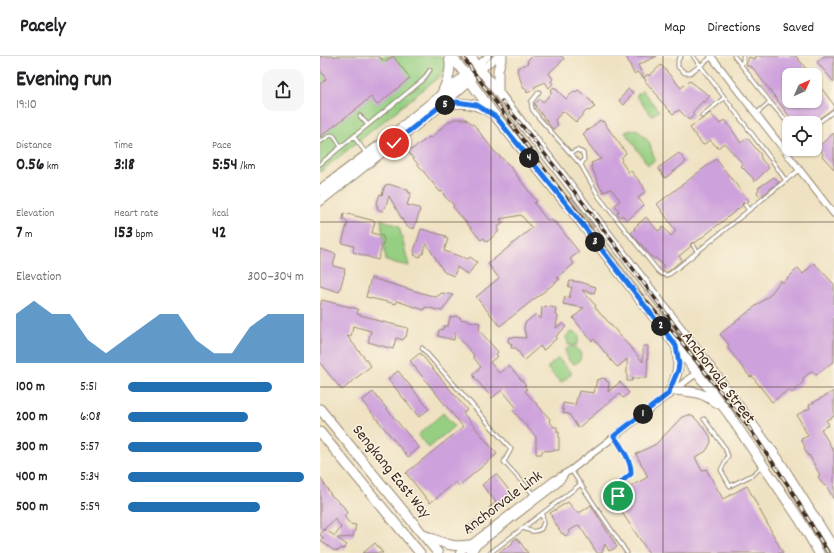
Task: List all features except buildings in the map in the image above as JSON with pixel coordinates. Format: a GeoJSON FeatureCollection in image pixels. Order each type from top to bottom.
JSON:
{"type":"FeatureCollection","features":[{"type":"Feature","properties":{"kind":"street","name":"Anchorvale Street"},"geometry":{"type":"LineString","coordinates":[[450,56],[728,413],[800,520],[819,553]]}},
{"type":"Feature","properties":{"kind":"street"},"geometry":{"type":"LineString","coordinates":[[440,96],[447,82],[450,70],[450,56]]}},
{"type":"Feature","properties":{"kind":"street","name":"Anchorvale Street"},"geometry":{"type":"LineString","coordinates":[[470,56],[498,90],[708,364],[778,459],[833,548]]}},
{"type":"Feature","properties":{"kind":"street"},"geometry":{"type":"LineString","coordinates":[[320,202],[439,107],[488,56]]}},
{"type":"Feature","properties":{"kind":"street"},"geometry":{"type":"LineString","coordinates":[[479,67],[498,56]]}},
{"type":"Feature","properties":{"kind":"street"},"geometry":{"type":"LineString","coordinates":[[498,90],[498,70],[502,56]]}},
{"type":"Feature","properties":{"kind":"street"},"geometry":{"type":"LineString","coordinates":[[712,57],[834,214]]}},
{"type":"Feature","properties":{"kind":"street"},"geometry":{"type":"LineString","coordinates":[[320,190],[368,155],[440,96],[467,78]]}},
{"type":"Feature","properties":{"kind":"street"},"geometry":{"type":"LineString","coordinates":[[439,107],[457,102],[477,105],[496,117]]}},
{"type":"Feature","properties":{"kind":"street"},"geometry":{"type":"LineString","coordinates":[[676,346],[679,364],[671,392],[692,392],[705,395],[728,413]]}},
{"type":"Feature","properties":{"kind":"street","name":"Anchorvale Link"},"geometry":{"type":"LineString","coordinates":[[470,550],[534,495],[554,480],[571,470],[708,364]]}},
{"type":"Feature","properties":{"kind":"street","name":"Sengkang East Way"},"geometry":{"type":"LineString","coordinates":[[320,409],[438,553]]}},
{"type":"Feature","properties":{"kind":"street","name":"Sengkang East Way"},"geometry":{"type":"LineString","coordinates":[[320,432],[417,551]]}},
{"type":"Feature","properties":{"kind":"street","name":"Anchorvale Link"},"geometry":{"type":"LineString","coordinates":[[458,553],[470,550],[557,484],[564,474]]}},
{"type":"Feature","properties":{"kind":"street"},"geometry":{"type":"LineString","coordinates":[[424,536],[470,550]]}},
{"type":"Feature","properties":{"kind":"lane"},"geometry":{"type":"LineString","coordinates":[[681,56],[678,60],[678,67],[683,72],[690,73],[712,57]]}},
{"type":"Feature","properties":{"kind":"lane"},"geometry":{"type":"LineString","coordinates":[[693,56],[786,181]]}},
{"type":"Feature","properties":{"kind":"lane"},"geometry":{"type":"LineString","coordinates":[[734,56],[782,116]]}},
{"type":"Feature","properties":{"kind":"lane"},"geometry":{"type":"LineString","coordinates":[[741,64],[743,61],[743,56]]}},
{"type":"Feature","properties":{"kind":"lane"},"geometry":{"type":"LineString","coordinates":[[320,164],[423,80],[430,70]]}},
{"type":"Feature","properties":{"kind":"lane"},"geometry":{"type":"LineString","coordinates":[[539,92],[531,102],[532,109],[548,130],[571,153],[599,197],[660,273],[667,276],[800,169]]}},
{"type":"Feature","properties":{"kind":"lane"},"geometry":{"type":"LineString","coordinates":[[702,116],[724,98]]}},
{"type":"Feature","properties":{"kind":"lane"},"geometry":{"type":"LineString","coordinates":[[756,114],[770,102]]}},
{"type":"Feature","properties":{"kind":"lane"},"geometry":{"type":"LineString","coordinates":[[822,120],[834,111]]}},
{"type":"Feature","properties":{"kind":"lane"},"geometry":{"type":"LineString","coordinates":[[360,116],[368,126]]}},
{"type":"Feature","properties":{"kind":"lane"},"geometry":{"type":"LineString","coordinates":[[320,142],[331,135],[334,136],[341,147]]}},
{"type":"Feature","properties":{"kind":"lane"},"geometry":{"type":"LineString","coordinates":[[354,137],[368,155]]}},
{"type":"Feature","properties":{"kind":"lane"},"geometry":{"type":"LineString","coordinates":[[571,153],[577,150],[583,153],[584,159],[580,165]]}},
{"type":"Feature","properties":{"kind":"lane"},"geometry":{"type":"LineString","coordinates":[[745,205],[749,210]]}},
{"type":"Feature","properties":{"kind":"lane"},"geometry":{"type":"LineString","coordinates":[[693,245],[697,251]]}},
{"type":"Feature","properties":{"kind":"lane"},"geometry":{"type":"LineString","coordinates":[[422,348],[511,449],[504,462],[534,495]]}},
{"type":"Feature","properties":{"kind":"lane"},"geometry":{"type":"LineString","coordinates":[[704,419],[725,448],[728,456],[722,470],[730,486],[754,474],[763,465]]}},
{"type":"Feature","properties":{"kind":"lane"},"geometry":{"type":"LineString","coordinates":[[614,436],[630,464],[631,470],[631,474],[620,483],[617,490],[618,496]]}},
{"type":"Feature","properties":{"kind":"lane"},"geometry":{"type":"LineString","coordinates":[[571,470],[627,553]]}},
{"type":"Feature","properties":{"kind":"lane"},"geometry":{"type":"LineString","coordinates":[[490,553],[581,484]]}},
{"type":"Feature","properties":{"kind":"lane"},"geometry":{"type":"LineString","coordinates":[[523,528],[535,532],[541,529],[544,522],[542,514]]}},
{"type":"Feature","properties":{"kind":"green space"},"geometry":{"type":"Polygon","coordinates":[[[320,56],[440,56],[450,68],[320,172],[320,56]]]}},
{"type":"Feature","properties":{"kind":"green space"},"geometry":{"type":"Polygon","coordinates":[[[642,90],[659,111],[652,116],[636,96],[642,90]]]}},
{"type":"Feature","properties":{"kind":"green space"},"geometry":{"type":"Polygon","coordinates":[[[637,129],[649,142],[655,160],[648,165],[625,132],[637,129]]]}},
{"type":"Feature","properties":{"kind":"green space"},"geometry":{"type":"Polygon","coordinates":[[[381,219],[399,226],[409,266],[386,261],[381,219]]]}},
{"type":"Feature","properties":{"kind":"green space"},"geometry":{"type":"Polygon","coordinates":[[[573,332],[578,335],[579,339],[577,345],[568,345],[566,337],[568,334],[573,332]]]}},
{"type":"Feature","properties":{"kind":"green space"},"geometry":{"type":"Polygon","coordinates":[[[572,346],[577,348],[581,354],[580,360],[575,364],[569,361],[565,350],[572,346]]]}},
{"type":"Feature","properties":{"kind":"green space"},"geometry":{"type":"Polygon","coordinates":[[[558,358],[572,373],[561,383],[547,368],[558,358]]]}},
{"type":"Feature","properties":{"kind":"green space"},"geometry":{"type":"Polygon","coordinates":[[[443,413],[454,426],[429,448],[418,435],[443,413]]]}},
{"type":"Feature","properties":{"kind":"railway"},"geometry":{"type":"LineString","coordinates":[[462,56],[545,170],[634,288],[680,340],[750,429],[790,488],[828,553]]}},
{"type":"Feature","properties":{"kind":"railway"},"geometry":{"type":"LineString","coordinates":[[502,101],[593,216],[681,334]]}},
{"type":"Feature","properties":{"kind":"route"},"geometry":{"type":"LineString","coordinates":[[394,143],[439,107],[457,102],[477,105],[487,110],[496,117],[572,211],[676,346],[679,364],[678,370],[676,379],[668,394],[634,422],[614,436],[630,464],[631,470],[631,474],[620,483],[617,490],[618,496]]}}]}
